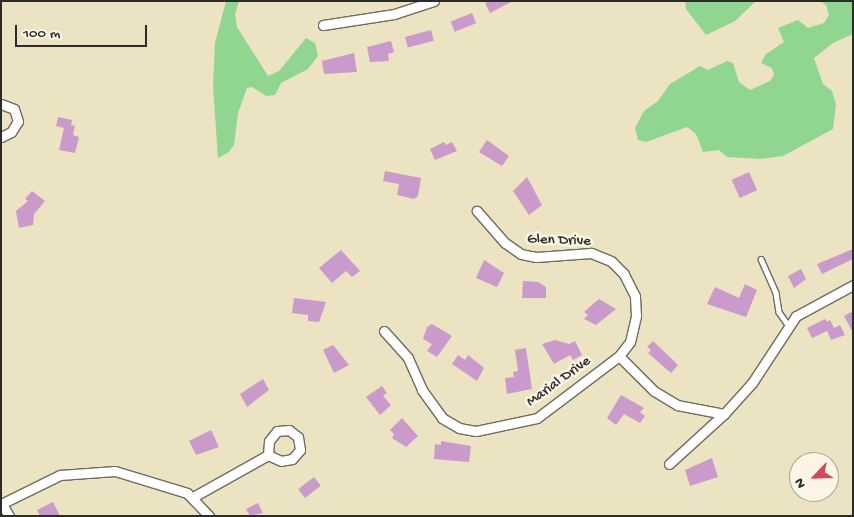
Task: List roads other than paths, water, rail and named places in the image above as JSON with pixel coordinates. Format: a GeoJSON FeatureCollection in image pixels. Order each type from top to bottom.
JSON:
{"type":"FeatureCollection","features":[{"type":"Feature","properties":{"kind":"street"},"geometry":{"type":"LineString","coordinates":[[323,25],[394,14],[434,1]]}},
{"type":"Feature","properties":{"kind":"street"},"geometry":{"type":"LineString","coordinates":[[1,104],[12,108],[18,119],[13,130],[1,137]]}},
{"type":"Feature","properties":{"kind":"street","name":"Glen Drive"},"geometry":{"type":"LineString","coordinates":[[477,211],[505,243],[521,254],[536,257],[591,253],[611,261],[624,274],[635,296],[636,316],[630,342],[619,356]]}},
{"type":"Feature","properties":{"kind":"street"},"geometry":{"type":"LineString","coordinates":[[669,464],[724,414],[768,363],[788,325],[799,313],[853,285]]}},
{"type":"Feature","properties":{"kind":"street","name":"Marial Drive"},"geometry":{"type":"LineString","coordinates":[[384,331],[408,358],[422,390],[442,418],[459,428],[476,431],[537,418],[619,356]]}},
{"type":"Feature","properties":{"kind":"street"},"geometry":{"type":"LineString","coordinates":[[619,356],[654,391],[677,406],[724,414]]}},
{"type":"Feature","properties":{"kind":"street"},"geometry":{"type":"LineString","coordinates":[[193,497],[268,456]]}},
{"type":"Feature","properties":{"kind":"street"},"geometry":{"type":"LineString","coordinates":[[9,516],[2,504],[60,475],[104,470],[158,482],[193,497],[209,516]]}},
{"type":"Feature","properties":{"kind":"lane"},"geometry":{"type":"LineString","coordinates":[[761,259],[776,293],[779,312],[788,325]]}}]}
